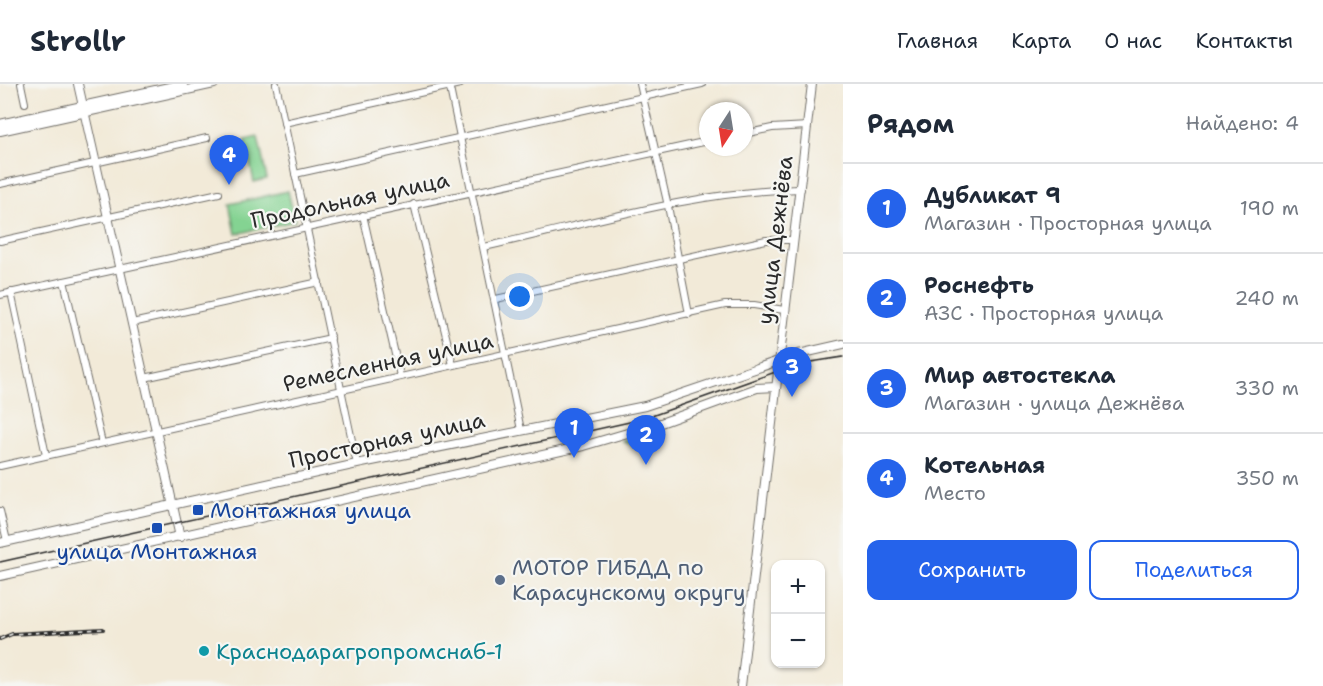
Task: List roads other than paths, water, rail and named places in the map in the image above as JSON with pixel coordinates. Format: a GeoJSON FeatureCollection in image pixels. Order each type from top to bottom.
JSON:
{"type":"FeatureCollection","features":[{"type":"Feature","properties":{"kind":"street"},"geometry":{"type":"LineString","coordinates":[[21,84],[25,103]]}},
{"type":"Feature","properties":{"kind":"street"},"geometry":{"type":"LineString","coordinates":[[78,84],[180,537]]}},
{"type":"Feature","properties":{"kind":"street"},"geometry":{"type":"LineString","coordinates":[[0,131],[183,84]]}},
{"type":"Feature","properties":{"kind":"street"},"geometry":{"type":"LineString","coordinates":[[0,124],[214,84]]}},
{"type":"Feature","properties":{"kind":"street"},"geometry":{"type":"LineString","coordinates":[[276,84],[357,464]]}},
{"type":"Feature","properties":{"kind":"street"},"geometry":{"type":"LineString","coordinates":[[284,123],[460,84]]}},
{"type":"Feature","properties":{"kind":"street"},"geometry":{"type":"LineString","coordinates":[[640,84],[668,206],[688,314]]}},
{"type":"Feature","properties":{"kind":"street"},"geometry":{"type":"LineString","coordinates":[[296,174],[702,84]]}},
{"type":"Feature","properties":{"kind":"street","name":"улица Дежнёва"},"geometry":{"type":"LineString","coordinates":[[741,686],[812,84]]}},
{"type":"Feature","properties":{"kind":"street"},"geometry":{"type":"LineString","coordinates":[[449,85],[470,192],[496,299],[521,430]]}},
{"type":"Feature","properties":{"kind":"street"},"geometry":{"type":"LineString","coordinates":[[753,132],[772,128],[808,126]]}},
{"type":"Feature","properties":{"kind":"street"},"geometry":{"type":"LineString","coordinates":[[0,184],[207,138]]}},
{"type":"Feature","properties":{"kind":"street","name":"Продольная улица"},"geometry":{"type":"LineString","coordinates":[[0,295],[699,143]]}},
{"type":"Feature","properties":{"kind":"street"},"geometry":{"type":"LineString","coordinates":[[484,248],[668,206],[752,190],[801,189]]}},
{"type":"Feature","properties":{"kind":"street"},"geometry":{"type":"LineString","coordinates":[[0,241],[107,216],[219,194]]}},
{"type":"Feature","properties":{"kind":"street"},"geometry":{"type":"LineString","coordinates":[[414,204],[453,365]]}},
{"type":"Feature","properties":{"kind":"street"},"geometry":{"type":"LineString","coordinates":[[363,215],[400,376]]}},
{"type":"Feature","properties":{"kind":"street"},"geometry":{"type":"LineString","coordinates":[[496,299],[766,240],[794,240]]}},
{"type":"Feature","properties":{"kind":"street"},"geometry":{"type":"LineString","coordinates":[[64,281],[102,443]]}},
{"type":"Feature","properties":{"kind":"street"},"geometry":{"type":"LineString","coordinates":[[132,323],[319,282]]}},
{"type":"Feature","properties":{"kind":"street"},"geometry":{"type":"LineString","coordinates":[[10,292],[46,455]]}},
{"type":"Feature","properties":{"kind":"street","name":"Ремесленная улица"},"geometry":{"type":"LineString","coordinates":[[0,466],[688,314],[741,304],[784,310]]}},
{"type":"Feature","properties":{"kind":"street"},"geometry":{"type":"LineString","coordinates":[[144,378],[331,338]]}},
{"type":"Feature","properties":{"kind":"street","name":"Просторная улица"},"geometry":{"type":"LineString","coordinates":[[3,542],[357,464],[645,406],[778,361],[843,344]]}},
{"type":"Feature","properties":{"kind":"street"},"geometry":{"type":"LineString","coordinates":[[0,576],[583,446],[658,424],[758,388],[776,387]]}},
{"type":"Feature","properties":{"kind":"street"},"geometry":{"type":"LineString","coordinates":[[0,511],[3,542]]}},
{"type":"Feature","properties":{"kind":"tram line"},"geometry":{"type":"LineString","coordinates":[[0,562],[643,419],[798,364],[843,357]]}},
{"type":"Feature","properties":{"kind":"railway"},"geometry":{"type":"LineString","coordinates":[[0,639],[12,634],[103,629]]}},
{"type":"Feature","properties":{"kind":"place","name":"Котельная"},"geometry":{"type":"Point","coordinates":[229,185]}},
{"type":"Feature","properties":{"kind":"place","name":"Мир автостекла"},"geometry":{"type":"Point","coordinates":[792,397]}},
{"type":"Feature","properties":{"kind":"place","name":"Дубликат 9"},"geometry":{"type":"Point","coordinates":[574,458]}},
{"type":"Feature","properties":{"kind":"place","name":"Роснефть"},"geometry":{"type":"Point","coordinates":[646,465]}},
{"type":"Feature","properties":{"kind":"place","name":"Монтажная улица"},"geometry":{"type":"Point","coordinates":[198,510]}},
{"type":"Feature","properties":{"kind":"place","name":"улица Монтажная"},"geometry":{"type":"Point","coordinates":[157,528]}},
{"type":"Feature","properties":{"kind":"place","name":"МОТОР ГИБДД по Карасунскому округу"},"geometry":{"type":"Point","coordinates":[500,580]}},
{"type":"Feature","properties":{"kind":"place","name":"Краснодарагропромснаб-1"},"geometry":{"type":"Point","coordinates":[204,651]}}]}
